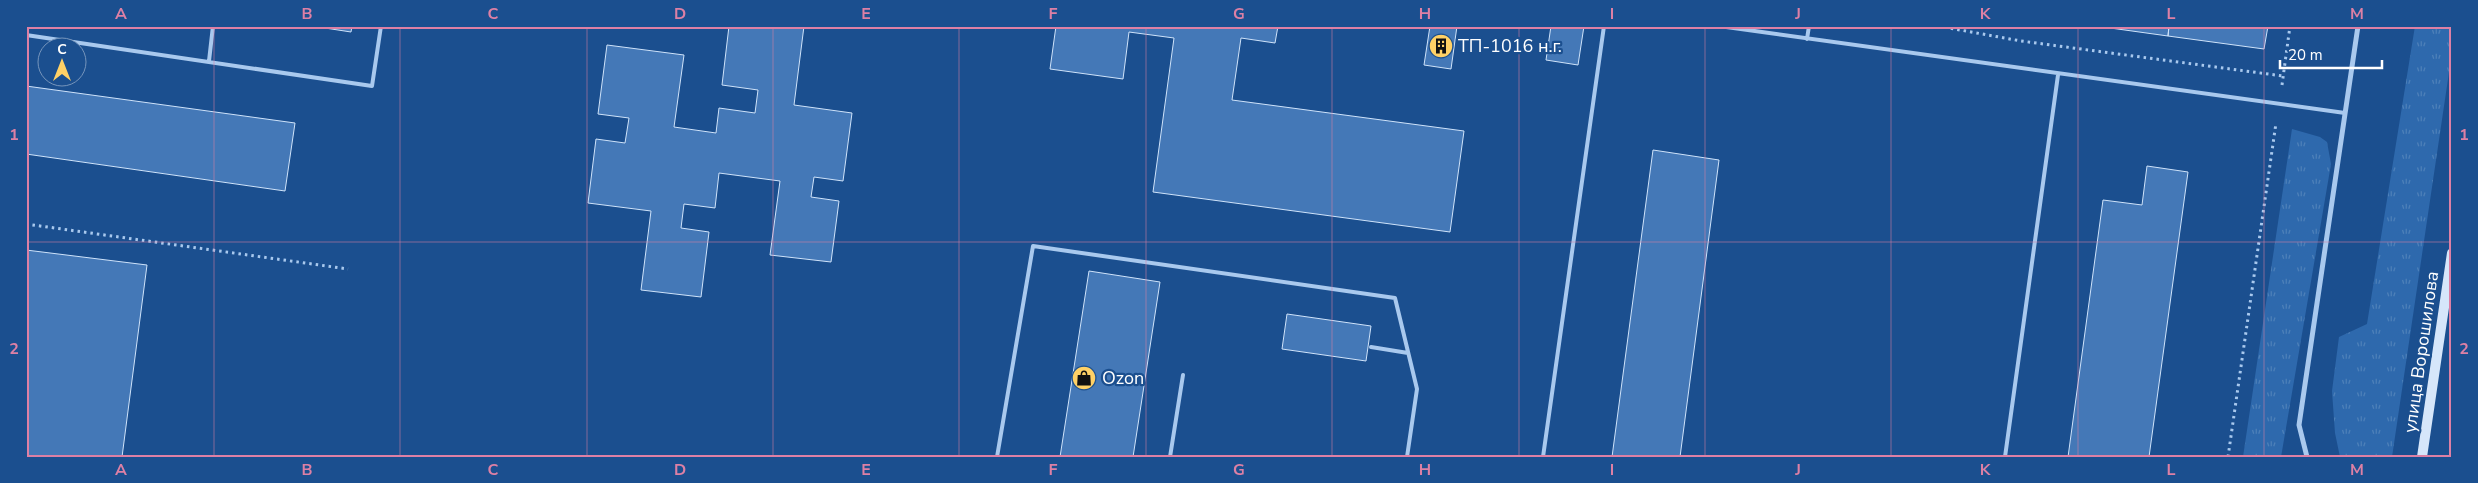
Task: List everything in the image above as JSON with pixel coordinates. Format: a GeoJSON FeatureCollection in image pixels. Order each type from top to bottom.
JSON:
{"type":"FeatureCollection","features":[{"type":"Feature","properties":{"kind":"main road","name":"улица Ворошилова"},"geometry":{"type":"LineString","coordinates":[[2422,457],[2452,252]]}},
{"type":"Feature","properties":{"kind":"street"},"geometry":{"type":"LineString","coordinates":[[2307,457],[2299,425],[2358,26]]}},
{"type":"Feature","properties":{"kind":"lane"},"geometry":{"type":"LineString","coordinates":[[209,61],[213,26]]}},
{"type":"Feature","properties":{"kind":"lane"},"geometry":{"type":"LineString","coordinates":[[26,35],[372,86],[380,26]]}},
{"type":"Feature","properties":{"kind":"lane"},"geometry":{"type":"LineString","coordinates":[[1543,457],[1604,26]]}},
{"type":"Feature","properties":{"kind":"lane"},"geometry":{"type":"LineString","coordinates":[[1719,26],[2058,75],[2345,112]]}},
{"type":"Feature","properties":{"kind":"lane"},"geometry":{"type":"LineString","coordinates":[[1807,39],[1809,26]]}},
{"type":"Feature","properties":{"kind":"lane"},"geometry":{"type":"LineString","coordinates":[[2005,457],[2058,75]]}},
{"type":"Feature","properties":{"kind":"lane"},"geometry":{"type":"LineString","coordinates":[[998,457],[1033,246],[1395,298],[1417,389],[1407,457]]}},
{"type":"Feature","properties":{"kind":"lane"},"geometry":{"type":"LineString","coordinates":[[1371,347],[1408,353]]}},
{"type":"Feature","properties":{"kind":"lane"},"geometry":{"type":"LineString","coordinates":[[1170,457],[1183,375]]}},
{"type":"Feature","properties":{"kind":"path"},"geometry":{"type":"LineString","coordinates":[[1938,26],[2021,42],[2283,76]]}},
{"type":"Feature","properties":{"kind":"path"},"geometry":{"type":"LineString","coordinates":[[2228,457],[2290,26]]}},
{"type":"Feature","properties":{"kind":"path"},"geometry":{"type":"LineString","coordinates":[[26,224],[348,268]]}},
{"type":"Feature","properties":{"kind":"green space"},"geometry":{"type":"Polygon","coordinates":[[[2415,26],[2452,26],[2452,52],[2392,457],[2340,457],[2335,433],[2332,391],[2339,337],[2367,324],[2415,26]]]}},
{"type":"Feature","properties":{"kind":"green space"},"geometry":{"type":"Polygon","coordinates":[[[2292,129],[2320,137],[2327,142],[2331,164],[2281,457],[2243,457],[2292,129]]]}},
{"type":"Feature","properties":{"kind":"building"},"geometry":{"type":"Polygon","coordinates":[[[312,26],[352,26],[351,32],[312,26]]]}},
{"type":"Feature","properties":{"kind":"building"},"geometry":{"type":"Polygon","coordinates":[[[729,26],[804,26],[794,105],[852,113],[843,181],[814,177],[811,197],[839,201],[831,262],[770,255],[780,181],[719,173],[715,208],[684,204],[681,228],[709,232],[701,297],[641,290],[651,211],[588,203],[596,139],[625,143],[629,118],[598,114],[607,45],[684,55],[674,127],[716,133],[719,108],[755,113],[758,90],[722,85],[729,26]]]}},
{"type":"Feature","properties":{"kind":"building"},"geometry":{"type":"Polygon","coordinates":[[[1056,26],[1278,26],[1275,43],[1241,38],[1232,100],[1464,131],[1450,232],[1153,192],[1174,38],[1129,32],[1123,79],[1050,69],[1056,26]]]}},
{"type":"Feature","properties":{"kind":"building","name":"ТП-1016 н.г."},"geometry":{"type":"Polygon","coordinates":[[[1430,26],[1457,26],[1451,69],[1424,65],[1430,26]]]}},
{"type":"Feature","properties":{"kind":"building"},"geometry":{"type":"Polygon","coordinates":[[[1551,26],[1584,26],[1578,65],[1546,60],[1551,26]]]}},
{"type":"Feature","properties":{"kind":"building"},"geometry":{"type":"Polygon","coordinates":[[[2096,26],[2169,26],[2168,36],[2096,26]]]}},
{"type":"Feature","properties":{"kind":"building"},"geometry":{"type":"Polygon","coordinates":[[[2169,26],[2268,26],[2264,49],[2168,36],[2169,26]]]}},
{"type":"Feature","properties":{"kind":"building"},"geometry":{"type":"Polygon","coordinates":[[[26,86],[295,123],[285,191],[26,154],[26,86]]]}},
{"type":"Feature","properties":{"kind":"building"},"geometry":{"type":"Polygon","coordinates":[[[1653,150],[1719,160],[1680,457],[1612,457],[1653,150]]]}},
{"type":"Feature","properties":{"kind":"building"},"geometry":{"type":"Polygon","coordinates":[[[2147,166],[2188,172],[2149,457],[2068,457],[2103,200],[2142,205],[2147,166]]]}},
{"type":"Feature","properties":{"kind":"building"},"geometry":{"type":"Polygon","coordinates":[[[26,250],[147,265],[122,457],[26,457],[26,250]]]}},
{"type":"Feature","properties":{"kind":"building"},"geometry":{"type":"Polygon","coordinates":[[[1089,271],[1160,282],[1133,457],[1060,457],[1089,271]]]}},
{"type":"Feature","properties":{"kind":"building"},"geometry":{"type":"Polygon","coordinates":[[[1287,314],[1371,326],[1366,361],[1282,349],[1287,314]]]}},
{"type":"Feature","properties":{"kind":"place","name":"ТП-1016 н.г."},"geometry":{"type":"Point","coordinates":[1441,46]}},
{"type":"Feature","properties":{"kind":"place","name":"Ozon"},"geometry":{"type":"Point","coordinates":[1084,378]}}]}
